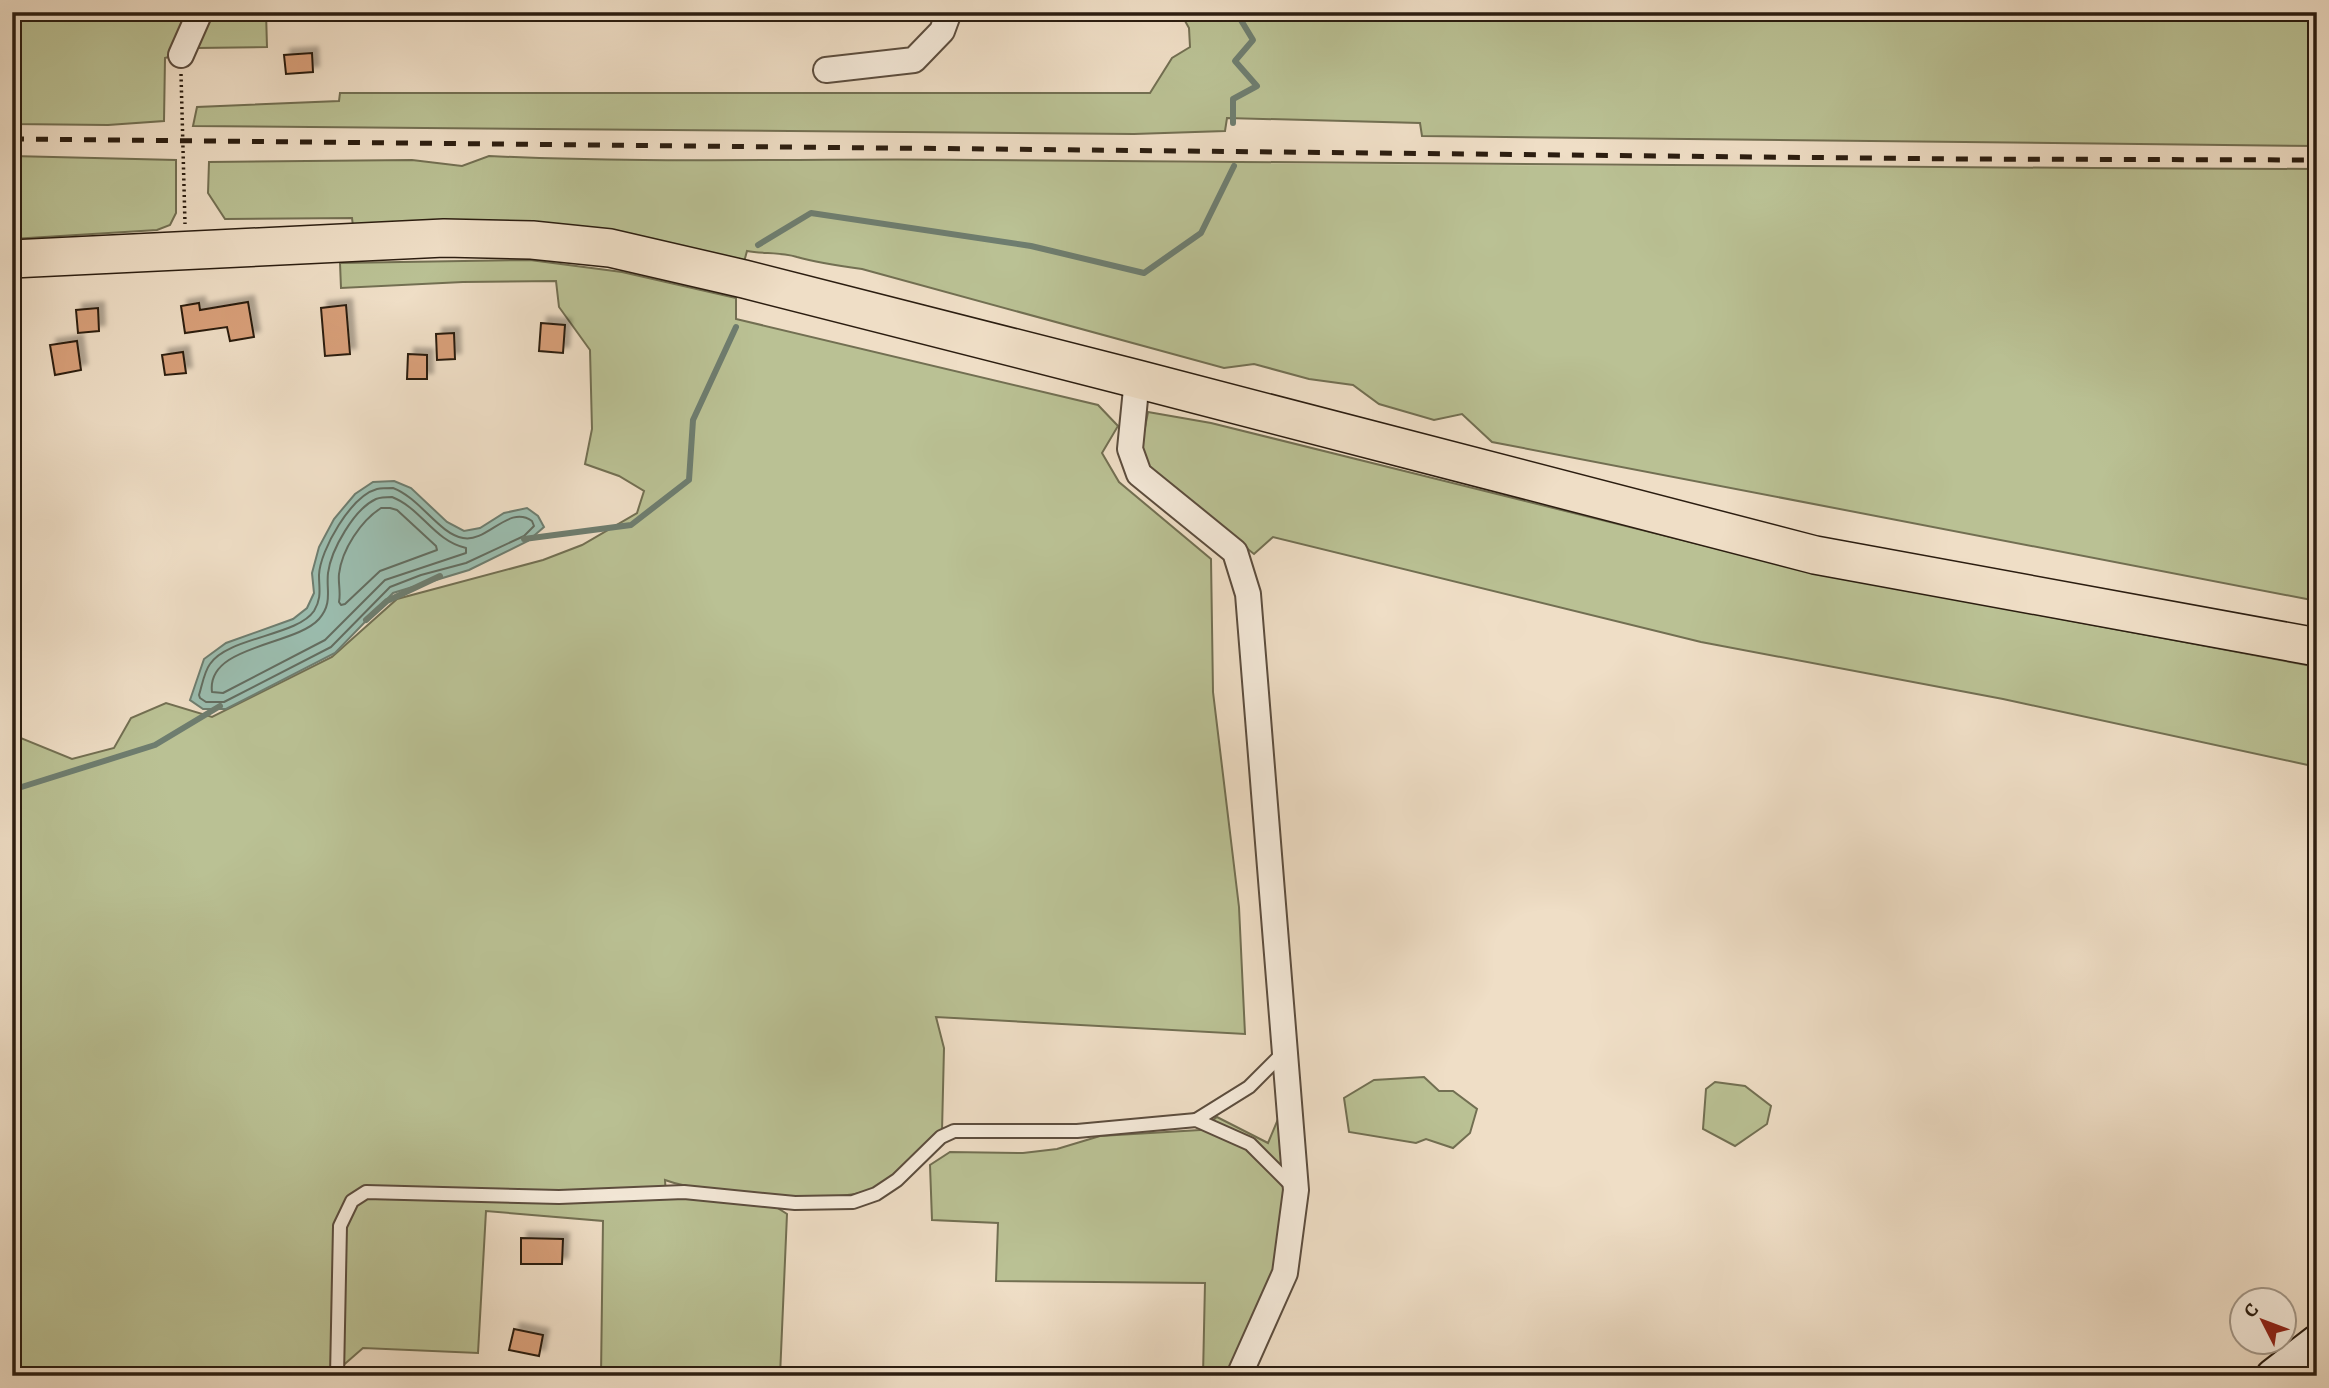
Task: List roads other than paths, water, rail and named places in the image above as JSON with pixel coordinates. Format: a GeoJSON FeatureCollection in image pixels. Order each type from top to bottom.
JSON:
{"type":"FeatureCollection","features":[{"type":"Feature","properties":{"kind":"main road"},"geometry":{"type":"LineString","coordinates":[[12,259],[444,238],[532,240],[610,248],[758,282],[1815,555],[2317,647]]}},
{"type":"Feature","properties":{"kind":"street"},"geometry":{"type":"LineString","coordinates":[[181,55],[201,12]]}},
{"type":"Feature","properties":{"kind":"street"},"geometry":{"type":"LineString","coordinates":[[827,70],[914,60],[942,31],[949,12]]}},
{"type":"Feature","properties":{"kind":"street"},"geometry":{"type":"LineString","coordinates":[[1137,379],[1130,449],[1139,474],[1235,552],[1248,594],[1296,1189],[1284,1273],[1239,1376]]}},
{"type":"Feature","properties":{"kind":"street"},"geometry":{"type":"LineString","coordinates":[[2273,1376],[2317,1342]]}},
{"type":"Feature","properties":{"kind":"lane"},"geometry":{"type":"LineString","coordinates":[[337,1376],[340,1226],[352,1201],[366,1192],[559,1197],[684,1192],[795,1203],[853,1202],[876,1194],[897,1180],[941,1137],[954,1131],[1077,1131],[1196,1120],[1249,1087],[1286,1049]]}},
{"type":"Feature","properties":{"kind":"lane"},"geometry":{"type":"LineString","coordinates":[[1196,1120],[1250,1144],[1296,1189]]}},
{"type":"Feature","properties":{"kind":"water"},"geometry":{"type":"Polygon","coordinates":[[[394,481],[411,488],[447,522],[464,531],[480,528],[504,513],[527,508],[538,516],[544,527],[528,541],[469,570],[393,593],[335,653],[226,709],[203,709],[190,700],[204,659],[226,643],[293,619],[307,608],[314,593],[312,573],[319,547],[334,519],[355,494],[373,482],[394,481]]]}},
{"type":"Feature","properties":{"kind":"waterway"},"geometry":{"type":"LineString","coordinates":[[1233,123],[1233,99],[1257,86],[1235,61],[1253,40],[1236,12]]}},
{"type":"Feature","properties":{"kind":"waterway"},"geometry":{"type":"LineString","coordinates":[[758,245],[811,213],[1031,246],[1144,273],[1201,233],[1234,166]]}},
{"type":"Feature","properties":{"kind":"waterway"},"geometry":{"type":"LineString","coordinates":[[524,539],[631,525],[689,480],[693,420],[736,327]]}},
{"type":"Feature","properties":{"kind":"waterway"},"geometry":{"type":"LineString","coordinates":[[366,620],[387,601],[440,576]]}},
{"type":"Feature","properties":{"kind":"waterway"},"geometry":{"type":"LineString","coordinates":[[12,790],[155,745],[220,706]]}},
{"type":"Feature","properties":{"kind":"railway"},"geometry":{"type":"LineString","coordinates":[[12,139],[1958,159],[2317,160]]}}]}
